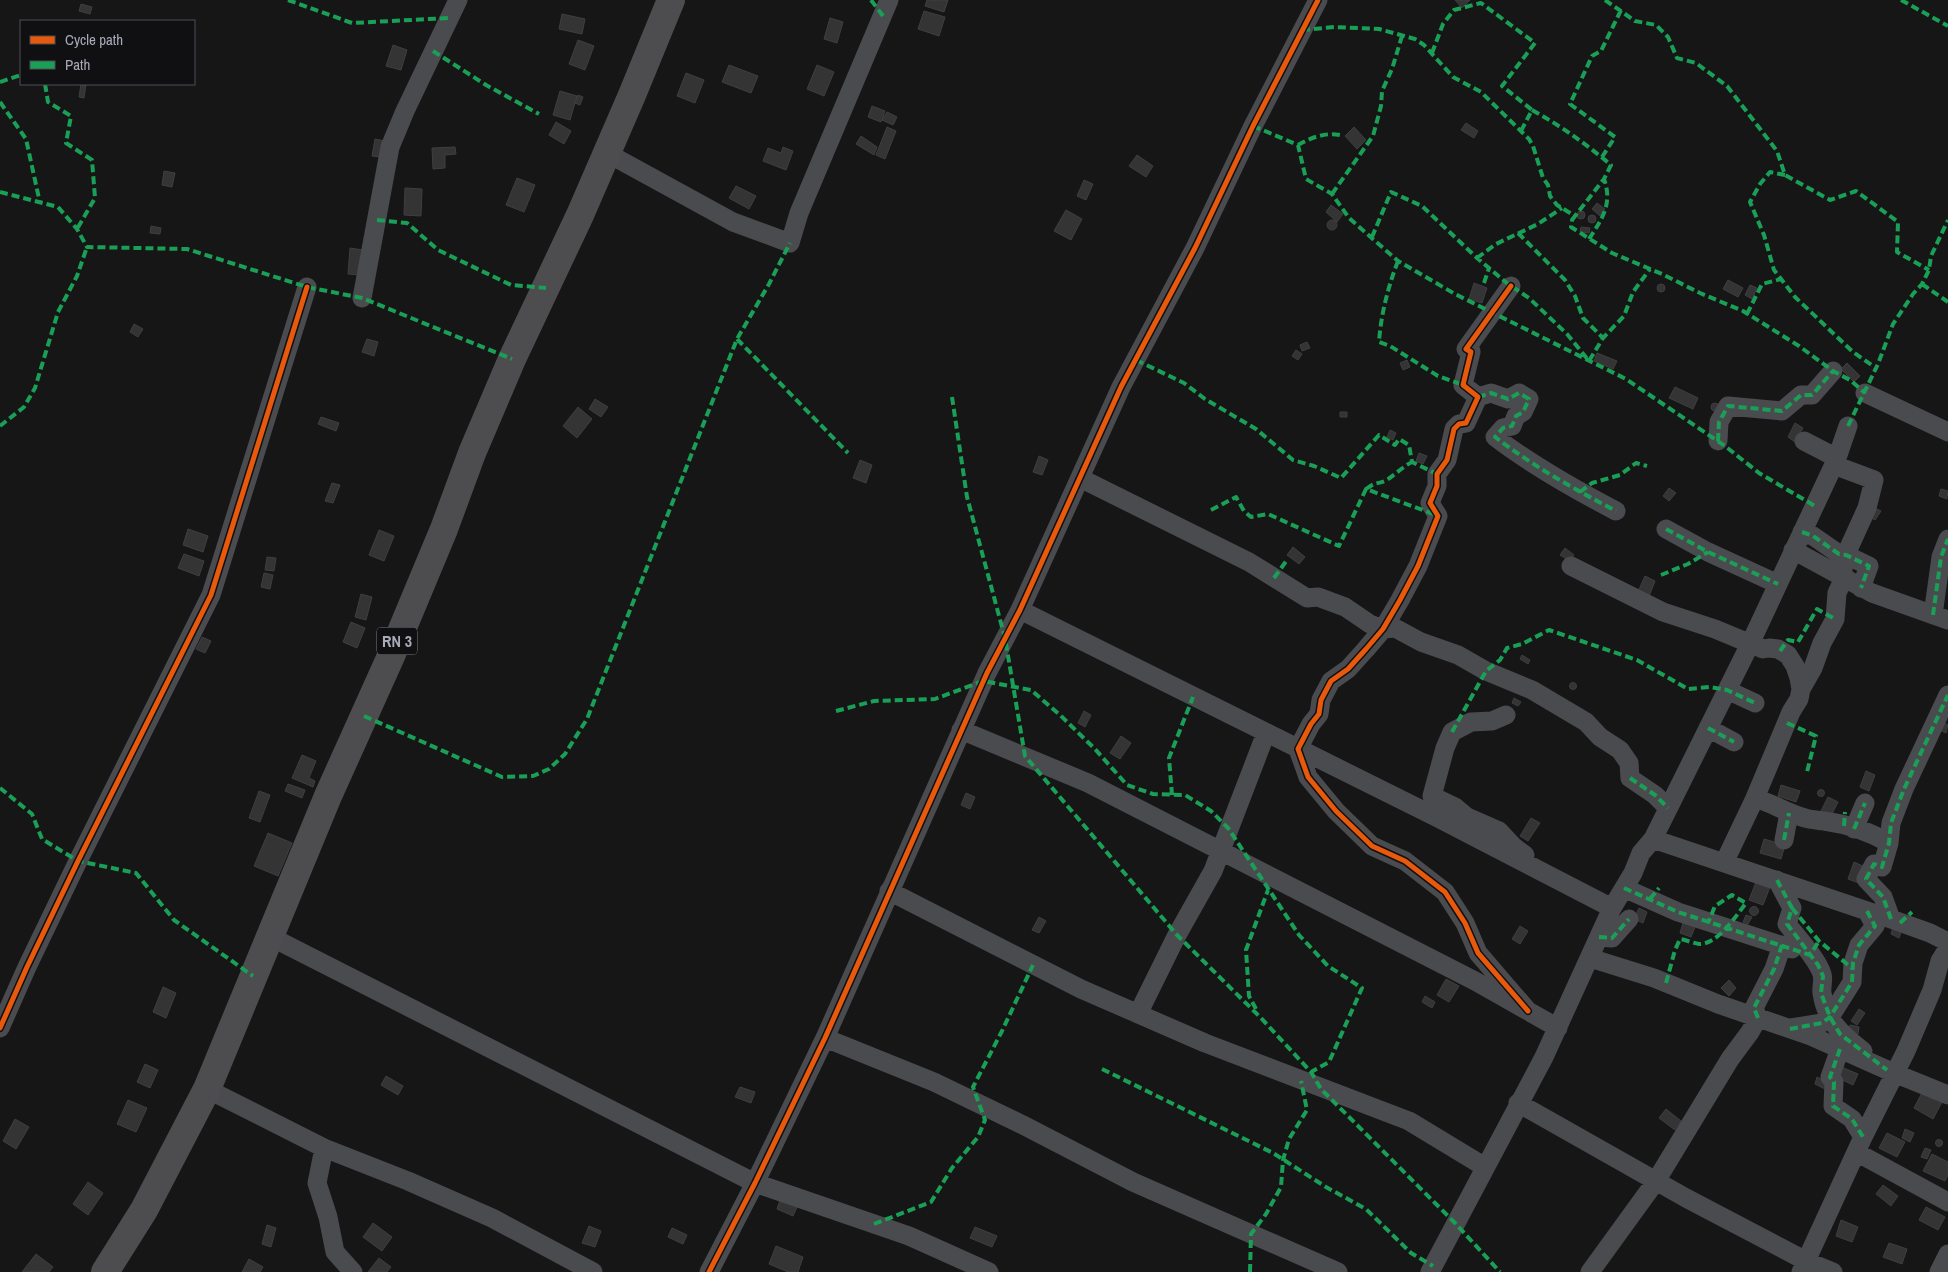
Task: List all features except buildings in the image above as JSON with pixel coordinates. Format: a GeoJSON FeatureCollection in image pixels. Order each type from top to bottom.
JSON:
{"type":"FeatureCollection","features":[{"type":"Feature","properties":{"kind":"highway","name":"RN 3"},"geometry":{"type":"LineString","coordinates":[[105,1272],[144,1210],[207,1089],[328,796],[444,529],[472,453],[509,367],[607,153],[671,0]]}},
{"type":"Feature","properties":{"kind":"street"},"geometry":{"type":"LineString","coordinates":[[362,298],[390,147],[405,111],[458,0]]}},
{"type":"Feature","properties":{"kind":"street"},"geometry":{"type":"LineString","coordinates":[[607,153],[733,222],[790,243],[799,213],[889,0]]}},
{"type":"Feature","properties":{"kind":"street"},"geometry":{"type":"LineString","coordinates":[[709,1272],[755,1183],[825,1038],[961,730],[987,673],[1020,610],[1121,388],[1195,248],[1253,126],[1318,0]]}},
{"type":"Feature","properties":{"kind":"street"},"geometry":{"type":"LineString","coordinates":[[1511,286],[1466,348],[1471,352],[1463,385],[1478,396],[1491,393],[1508,399],[1519,393],[1529,399],[1523,412],[1516,416],[1512,426],[1503,428],[1495,437],[1525,460],[1616,511]]}},
{"type":"Feature","properties":{"kind":"street"},"geometry":{"type":"LineString","coordinates":[[0,1028],[70,878],[211,594],[307,288]]}},
{"type":"Feature","properties":{"kind":"street"},"geometry":{"type":"LineString","coordinates":[[1718,441],[1719,422],[1728,406],[1782,412],[1802,395],[1812,395],[1833,371]]}},
{"type":"Feature","properties":{"kind":"street"},"geometry":{"type":"LineString","coordinates":[[1865,393],[1948,432]]}},
{"type":"Feature","properties":{"kind":"street"},"geometry":{"type":"LineString","coordinates":[[1478,396],[1466,423],[1459,424],[1454,430],[1447,460],[1438,474],[1437,486],[1430,503],[1438,516],[1418,566],[1383,629],[1348,668],[1332,681],[1321,700],[1319,714],[1311,724],[1298,749],[1308,777],[1336,811],[1372,846],[1405,861],[1445,892],[1466,923],[1478,953],[1528,1011]]}},
{"type":"Feature","properties":{"kind":"street"},"geometry":{"type":"LineString","coordinates":[[1430,1272],[1558,1028],[1612,908],[1641,853],[1653,839],[1750,644],[1836,462],[1848,426]]}},
{"type":"Feature","properties":{"kind":"street"},"geometry":{"type":"LineString","coordinates":[[1801,689],[1813,668],[1822,643],[1835,619],[1837,593],[1844,578],[1842,563],[1867,508],[1874,480],[1836,462],[1804,442]]}},
{"type":"Feature","properties":{"kind":"street"},"geometry":{"type":"LineString","coordinates":[[1080,478],[1249,562],[1307,598],[1318,597],[1345,607],[1370,624],[1383,629],[1395,628],[1421,642],[1458,655],[1486,671],[1532,690],[1586,722],[1600,737],[1620,750],[1629,763],[1630,778],[1655,795],[1668,808]]}},
{"type":"Feature","properties":{"kind":"street"},"geometry":{"type":"LineString","coordinates":[[1666,529],[1708,552],[1778,584]]}},
{"type":"Feature","properties":{"kind":"street"},"geometry":{"type":"LineString","coordinates":[[1802,532],[1813,536],[1839,554],[1846,555],[1869,566],[1861,588]]}},
{"type":"Feature","properties":{"kind":"street"},"geometry":{"type":"LineString","coordinates":[[1793,550],[1872,593],[1941,617],[1941,557],[1948,540]]}},
{"type":"Feature","properties":{"kind":"street"},"geometry":{"type":"LineString","coordinates":[[1571,566],[1662,612],[1715,629],[1763,650],[1769,648],[1778,649],[1788,655],[1795,666],[1801,689],[1800,699],[1791,712],[1755,798],[1724,863]]}},
{"type":"Feature","properties":{"kind":"street"},"geometry":{"type":"LineString","coordinates":[[1020,610],[1438,818],[1612,908]]}},
{"type":"Feature","properties":{"kind":"street"},"geometry":{"type":"LineString","coordinates":[[1727,690],[1755,703]]}},
{"type":"Feature","properties":{"kind":"street"},"geometry":{"type":"LineString","coordinates":[[1901,918],[1866,879],[1874,864],[1882,867],[1890,844],[1891,823],[1911,773],[1948,695]]}},
{"type":"Feature","properties":{"kind":"street"},"geometry":{"type":"LineString","coordinates":[[1506,715],[1492,721],[1472,722],[1452,732],[1445,748],[1432,796],[1455,807],[1467,818],[1499,831],[1513,846],[1532,859],[1583,885],[1592,898]]}},
{"type":"Feature","properties":{"kind":"street"},"geometry":{"type":"LineString","coordinates":[[1708,728],[1734,742]]}},
{"type":"Feature","properties":{"kind":"street"},"geometry":{"type":"LineString","coordinates":[[961,730],[1088,783],[1475,981],[1558,1028]]}},
{"type":"Feature","properties":{"kind":"street"},"geometry":{"type":"LineString","coordinates":[[1138,1014],[1177,935],[1213,871],[1266,733]]}},
{"type":"Feature","properties":{"kind":"street"},"geometry":{"type":"LineString","coordinates":[[1755,798],[1771,803],[1788,813],[1808,819],[1848,822],[1890,844]]}},
{"type":"Feature","properties":{"kind":"street"},"geometry":{"type":"LineString","coordinates":[[1848,822],[1865,803]]}},
{"type":"Feature","properties":{"kind":"street"},"geometry":{"type":"LineString","coordinates":[[1784,840],[1788,813]]}},
{"type":"Feature","properties":{"kind":"street"},"geometry":{"type":"LineString","coordinates":[[1653,839],[1867,911],[1901,918],[1948,942]]}},
{"type":"Feature","properties":{"kind":"street"},"geometry":{"type":"LineString","coordinates":[[1777,880],[1792,908],[1787,924],[1823,976],[1822,993],[1830,1017],[1840,1034],[1891,1072]]}},
{"type":"Feature","properties":{"kind":"street"},"geometry":{"type":"LineString","coordinates":[[1624,888],[1654,894],[1678,912],[1810,955]]}},
{"type":"Feature","properties":{"kind":"street"},"geometry":{"type":"LineString","coordinates":[[889,891],[1081,989],[1231,1054],[1409,1121],[1485,1167]]}},
{"type":"Feature","properties":{"kind":"street"},"geometry":{"type":"LineString","coordinates":[[1790,1029],[1822,1023],[1830,1017],[1852,982],[1853,963],[1859,945],[1875,926],[1867,911]]}},
{"type":"Feature","properties":{"kind":"street"},"geometry":{"type":"LineString","coordinates":[[1599,937],[1612,938],[1630,919]]}},
{"type":"Feature","properties":{"kind":"street"},"geometry":{"type":"LineString","coordinates":[[269,936],[755,1183],[909,1236],[989,1272]]}},
{"type":"Feature","properties":{"kind":"street"},"geometry":{"type":"LineString","coordinates":[[1758,1018],[1754,1008],[1774,969],[1782,946]]}},
{"type":"Feature","properties":{"kind":"street"},"geometry":{"type":"LineString","coordinates":[[1804,1266],[1891,1072],[1914,1034],[1932,990],[1940,962],[1948,948]]}},
{"type":"Feature","properties":{"kind":"street"},"geometry":{"type":"LineString","coordinates":[[1590,958],[1654,978],[1790,1029],[1948,1095]]}},
{"type":"Feature","properties":{"kind":"street"},"geometry":{"type":"LineString","coordinates":[[1590,1272],[1656,1181],[1730,1059],[1758,1018]]}},
{"type":"Feature","properties":{"kind":"street"},"geometry":{"type":"LineString","coordinates":[[825,1038],[934,1082],[1024,1125],[1133,1182],[1338,1272]]}},
{"type":"Feature","properties":{"kind":"street"},"geometry":{"type":"LineString","coordinates":[[1840,1049],[1830,1077],[1834,1082],[1833,1106],[1852,1119],[1860,1144],[1948,1202]]}},
{"type":"Feature","properties":{"kind":"street"},"geometry":{"type":"LineString","coordinates":[[207,1089],[324,1148],[408,1181],[492,1218],[593,1272]]}},
{"type":"Feature","properties":{"kind":"street"},"geometry":{"type":"LineString","coordinates":[[1518,1103],[1804,1266],[1833,1272]]}},
{"type":"Feature","properties":{"kind":"street"},"geometry":{"type":"LineString","coordinates":[[324,1148],[317,1183],[328,1217],[335,1252],[353,1272]]}},
{"type":"Feature","properties":{"kind":"street"},"geometry":{"type":"LineString","coordinates":[[1939,1272],[1948,1254]]}},
{"type":"Feature","properties":{"kind":"marked path"},"geometry":{"type":"LineString","coordinates":[[288,0],[352,23],[449,18]]}},
{"type":"Feature","properties":{"kind":"marked path"},"geometry":{"type":"LineString","coordinates":[[871,0],[883,16]]}},
{"type":"Feature","properties":{"kind":"marked path"},"geometry":{"type":"LineString","coordinates":[[1605,0],[1635,21],[1656,25],[1668,37],[1677,58],[1696,63],[1727,86],[1777,151],[1785,175],[1830,200],[1856,191],[1898,222],[1897,252],[1929,270]]}},
{"type":"Feature","properties":{"kind":"marked path"},"geometry":{"type":"LineString","coordinates":[[1901,0],[1948,26]]}},
{"type":"Feature","properties":{"kind":"marked path"},"geometry":{"type":"LineString","coordinates":[[1432,53],[1443,24],[1454,10],[1481,3],[1535,43],[1502,86],[1532,110],[1521,131]]}},
{"type":"Feature","properties":{"kind":"marked path"},"geometry":{"type":"LineString","coordinates":[[1602,157],[1615,137],[1570,104],[1592,56],[1601,51],[1621,10]]}},
{"type":"Feature","properties":{"kind":"marked path"},"geometry":{"type":"LineString","coordinates":[[1302,30],[1335,27],[1379,29],[1415,39],[1424,45],[1453,77],[1481,92],[1529,139],[1543,178],[1548,185],[1550,196],[1557,205],[1575,216],[1571,227],[1612,253],[1743,311],[1799,346],[1833,371],[1850,380],[1865,393]]}},
{"type":"Feature","properties":{"kind":"marked path"},"geometry":{"type":"LineString","coordinates":[[1332,194],[1373,136],[1381,106],[1382,91],[1392,69],[1402,36]]}},
{"type":"Feature","properties":{"kind":"marked path"},"geometry":{"type":"LineString","coordinates":[[433,51],[486,85],[539,114]]}},
{"type":"Feature","properties":{"kind":"marked path"},"geometry":{"type":"LineString","coordinates":[[0,82],[20,75]]}},
{"type":"Feature","properties":{"kind":"marked path"},"geometry":{"type":"LineString","coordinates":[[45,85],[48,102],[71,116],[66,143],[92,160],[95,198],[77,229]]}},
{"type":"Feature","properties":{"kind":"marked path"},"geometry":{"type":"LineString","coordinates":[[0,102],[26,139],[40,203]]}},
{"type":"Feature","properties":{"kind":"marked path"},"geometry":{"type":"LineString","coordinates":[[1532,110],[1553,122],[1611,165],[1604,179],[1575,216]]}},
{"type":"Feature","properties":{"kind":"marked path"},"geometry":{"type":"LineString","coordinates":[[1253,126],[1298,145],[1306,179],[1332,194],[1349,218],[1398,261],[1455,294],[1626,379],[1725,446],[1759,473],[1815,506]]}},
{"type":"Feature","properties":{"kind":"marked path"},"geometry":{"type":"LineString","coordinates":[[1298,145],[1318,136],[1340,135]]}},
{"type":"Feature","properties":{"kind":"marked path"},"geometry":{"type":"LineString","coordinates":[[1785,175],[1770,172],[1760,184],[1750,202],[1764,235],[1774,270],[1795,297],[1853,352],[1876,368]]}},
{"type":"Feature","properties":{"kind":"marked path"},"geometry":{"type":"LineString","coordinates":[[1589,239],[1602,218],[1607,204],[1604,179]]}},
{"type":"Feature","properties":{"kind":"marked path"},"geometry":{"type":"LineString","coordinates":[[0,192],[58,207],[77,229],[87,247],[187,249],[307,287],[362,298],[512,359]]}},
{"type":"Feature","properties":{"kind":"marked path"},"geometry":{"type":"LineString","coordinates":[[1372,237],[1391,192],[1422,206],[1477,258],[1508,284],[1529,298],[1567,334],[1589,361],[1603,338],[1624,316],[1633,292],[1650,269]]}},
{"type":"Feature","properties":{"kind":"marked path"},"geometry":{"type":"LineString","coordinates":[[1477,258],[1496,244],[1538,224],[1562,208]]}},
{"type":"Feature","properties":{"kind":"marked path"},"geometry":{"type":"LineString","coordinates":[[377,220],[407,223],[438,250],[511,285],[546,288]]}},
{"type":"Feature","properties":{"kind":"marked path"},"geometry":{"type":"LineString","coordinates":[[1848,426],[1878,364],[1893,324],[1922,284],[1929,270],[1931,256],[1948,220]]}},
{"type":"Feature","properties":{"kind":"marked path"},"geometry":{"type":"LineString","coordinates":[[1518,233],[1565,280],[1575,296],[1583,318],[1603,338]]}},
{"type":"Feature","properties":{"kind":"marked path"},"geometry":{"type":"LineString","coordinates":[[364,716],[502,777],[533,776],[549,769],[565,754],[587,719],[737,339],[790,243]]}},
{"type":"Feature","properties":{"kind":"marked path"},"geometry":{"type":"LineString","coordinates":[[0,426],[24,407],[35,388],[58,312],[77,276],[87,247]]}},
{"type":"Feature","properties":{"kind":"marked path"},"geometry":{"type":"LineString","coordinates":[[1398,261],[1381,321],[1379,342],[1390,346],[1438,376],[1463,385]]}},
{"type":"Feature","properties":{"kind":"marked path"},"geometry":{"type":"LineString","coordinates":[[1484,283],[1489,268]]}},
{"type":"Feature","properties":{"kind":"marked path"},"geometry":{"type":"LineString","coordinates":[[1747,314],[1762,284],[1781,279]]}},
{"type":"Feature","properties":{"kind":"marked path"},"geometry":{"type":"LineString","coordinates":[[1922,284],[1948,302]]}},
{"type":"Feature","properties":{"kind":"marked path"},"geometry":{"type":"LineString","coordinates":[[737,339],[848,453]]}},
{"type":"Feature","properties":{"kind":"marked path"},"geometry":{"type":"LineString","coordinates":[[1136,360],[1184,383],[1205,399],[1256,429],[1293,460],[1314,466],[1341,478],[1379,435],[1395,445],[1399,439],[1409,445],[1412,462],[1437,474]]}},
{"type":"Feature","properties":{"kind":"marked path"},"geometry":{"type":"LineString","coordinates":[[1718,441],[1719,422],[1728,406],[1782,411],[1801,395],[1812,395],[1833,371]]}},
{"type":"Feature","properties":{"kind":"marked path"},"geometry":{"type":"LineString","coordinates":[[1478,397],[1491,393],[1508,399],[1519,393],[1529,399],[1523,412],[1516,416],[1512,426],[1503,428],[1495,437],[1554,477],[1616,511]]}},
{"type":"Feature","properties":{"kind":"marked path"},"geometry":{"type":"LineString","coordinates":[[952,397],[967,497],[1005,638],[1025,756],[1177,935],[1261,1018],[1311,1072],[1321,1089],[1455,1223],[1500,1272]]}},
{"type":"Feature","properties":{"kind":"marked path"},"geometry":{"type":"LineString","coordinates":[[1366,489],[1392,477],[1412,462]]}},
{"type":"Feature","properties":{"kind":"marked path"},"geometry":{"type":"LineString","coordinates":[[1580,492],[1592,483],[1620,475],[1636,463],[1647,466]]}},
{"type":"Feature","properties":{"kind":"marked path"},"geometry":{"type":"LineString","coordinates":[[1211,510],[1236,497],[1244,511],[1251,517],[1268,514],[1339,546],[1366,489],[1436,515]]}},
{"type":"Feature","properties":{"kind":"marked path"},"geometry":{"type":"LineString","coordinates":[[1666,529],[1708,552],[1778,584]]}},
{"type":"Feature","properties":{"kind":"marked path"},"geometry":{"type":"LineString","coordinates":[[1802,532],[1813,536],[1839,554],[1846,555],[1869,566],[1861,588]]}},
{"type":"Feature","properties":{"kind":"marked path"},"geometry":{"type":"LineString","coordinates":[[1933,615],[1941,557],[1948,539]]}},
{"type":"Feature","properties":{"kind":"marked path"},"geometry":{"type":"LineString","coordinates":[[1661,575],[1688,564],[1708,552]]}},
{"type":"Feature","properties":{"kind":"marked path"},"geometry":{"type":"LineString","coordinates":[[1274,578],[1287,560]]}},
{"type":"Feature","properties":{"kind":"marked path"},"geometry":{"type":"LineString","coordinates":[[1780,651],[1788,640],[1798,642],[1817,609],[1835,619]]}},
{"type":"Feature","properties":{"kind":"marked path"},"geometry":{"type":"LineString","coordinates":[[1452,732],[1486,671],[1500,660],[1507,648],[1522,644],[1549,630],[1637,660],[1688,689],[1710,687],[1727,690],[1755,703]]}},
{"type":"Feature","properties":{"kind":"marked path"},"geometry":{"type":"LineString","coordinates":[[836,711],[874,701],[935,699],[983,681],[1031,690],[1095,749],[1127,785],[1153,794],[1185,795],[1211,811],[1228,828],[1299,935],[1328,966],[1362,988],[1329,1062],[1311,1072]]}},
{"type":"Feature","properties":{"kind":"marked path"},"geometry":{"type":"LineString","coordinates":[[1891,919],[1883,897],[1866,879],[1874,864],[1882,867],[1889,843],[1891,823],[1904,789],[1948,695]]}},
{"type":"Feature","properties":{"kind":"marked path"},"geometry":{"type":"LineString","coordinates":[[1172,795],[1169,758],[1193,697]]}},
{"type":"Feature","properties":{"kind":"marked path"},"geometry":{"type":"LineString","coordinates":[[1787,723],[1816,736],[1807,772]]}},
{"type":"Feature","properties":{"kind":"marked path"},"geometry":{"type":"LineString","coordinates":[[1708,728],[1734,742]]}},
{"type":"Feature","properties":{"kind":"marked path"},"geometry":{"type":"LineString","coordinates":[[1630,778],[1655,795],[1668,808]]}},
{"type":"Feature","properties":{"kind":"marked path"},"geometry":{"type":"LineString","coordinates":[[0,788],[32,814],[42,839],[78,861],[136,873],[174,920],[253,976]]}},
{"type":"Feature","properties":{"kind":"marked path"},"geometry":{"type":"LineString","coordinates":[[1854,829],[1865,803]]}},
{"type":"Feature","properties":{"kind":"marked path"},"geometry":{"type":"LineString","coordinates":[[1844,826],[1845,812]]}},
{"type":"Feature","properties":{"kind":"marked path"},"geometry":{"type":"LineString","coordinates":[[1784,840],[1789,813]]}},
{"type":"Feature","properties":{"kind":"marked path"},"geometry":{"type":"LineString","coordinates":[[1777,880],[1792,908],[1787,924],[1818,965],[1823,976],[1821,993],[1830,1017],[1840,1034],[1887,1070]]}},
{"type":"Feature","properties":{"kind":"marked path"},"geometry":{"type":"LineString","coordinates":[[1624,888],[1678,912],[1810,955],[1819,941]]}},
{"type":"Feature","properties":{"kind":"marked path"},"geometry":{"type":"LineString","coordinates":[[1650,899],[1659,888]]}},
{"type":"Feature","properties":{"kind":"marked path"},"geometry":{"type":"LineString","coordinates":[[1256,1009],[1249,996],[1246,950],[1268,890]]}},
{"type":"Feature","properties":{"kind":"marked path"},"geometry":{"type":"LineString","coordinates":[[1666,983],[1680,939],[1699,944],[1713,940],[1725,929],[1746,903],[1732,895],[1715,906],[1708,923]]}},
{"type":"Feature","properties":{"kind":"marked path"},"geometry":{"type":"LineString","coordinates":[[1792,908],[1819,941],[1853,969]]}},
{"type":"Feature","properties":{"kind":"marked path"},"geometry":{"type":"LineString","coordinates":[[1790,1029],[1822,1023],[1830,1017],[1852,982],[1853,963],[1859,945],[1875,926],[1867,911]]}},
{"type":"Feature","properties":{"kind":"marked path"},"geometry":{"type":"LineString","coordinates":[[1900,923],[1912,912]]}},
{"type":"Feature","properties":{"kind":"marked path"},"geometry":{"type":"LineString","coordinates":[[1599,937],[1612,938],[1629,919]]}},
{"type":"Feature","properties":{"kind":"marked path"},"geometry":{"type":"LineString","coordinates":[[1758,1018],[1754,1008],[1774,969],[1782,945]]}},
{"type":"Feature","properties":{"kind":"marked path"},"geometry":{"type":"LineString","coordinates":[[874,1224],[931,1202],[952,1168],[978,1137],[985,1120],[973,1087],[1033,965]]}},
{"type":"Feature","properties":{"kind":"marked path"},"geometry":{"type":"LineString","coordinates":[[1840,1049],[1830,1077],[1834,1082],[1833,1106],[1852,1119],[1863,1137]]}},
{"type":"Feature","properties":{"kind":"marked path"},"geometry":{"type":"LineString","coordinates":[[1102,1069],[1273,1153],[1326,1187],[1366,1209],[1411,1253],[1433,1266]]}},
{"type":"Feature","properties":{"kind":"marked path"},"geometry":{"type":"LineString","coordinates":[[1250,1272],[1251,1234],[1266,1214],[1281,1187],[1283,1160],[1289,1139],[1307,1110],[1301,1081]]}},
{"type":"Feature","properties":{"kind":"cycle path"},"geometry":{"type":"LineString","coordinates":[[709,1272],[755,1183],[825,1038],[987,673],[1020,610],[1121,387],[1195,248],[1253,126],[1318,0]]}},
{"type":"Feature","properties":{"kind":"cycle path"},"geometry":{"type":"LineString","coordinates":[[1511,286],[1466,349],[1471,352],[1463,385],[1478,397],[1466,423],[1459,424],[1454,429],[1447,460],[1437,474],[1437,486],[1430,503],[1438,516],[1418,566],[1383,629],[1348,669],[1331,681],[1321,700],[1319,714],[1311,724],[1298,749],[1308,777],[1336,811],[1372,846],[1405,861],[1445,892],[1465,923],[1478,953],[1528,1011]]}},
{"type":"Feature","properties":{"kind":"cycle path"},"geometry":{"type":"LineString","coordinates":[[0,1028],[78,861],[211,595],[307,287]]}}]}
